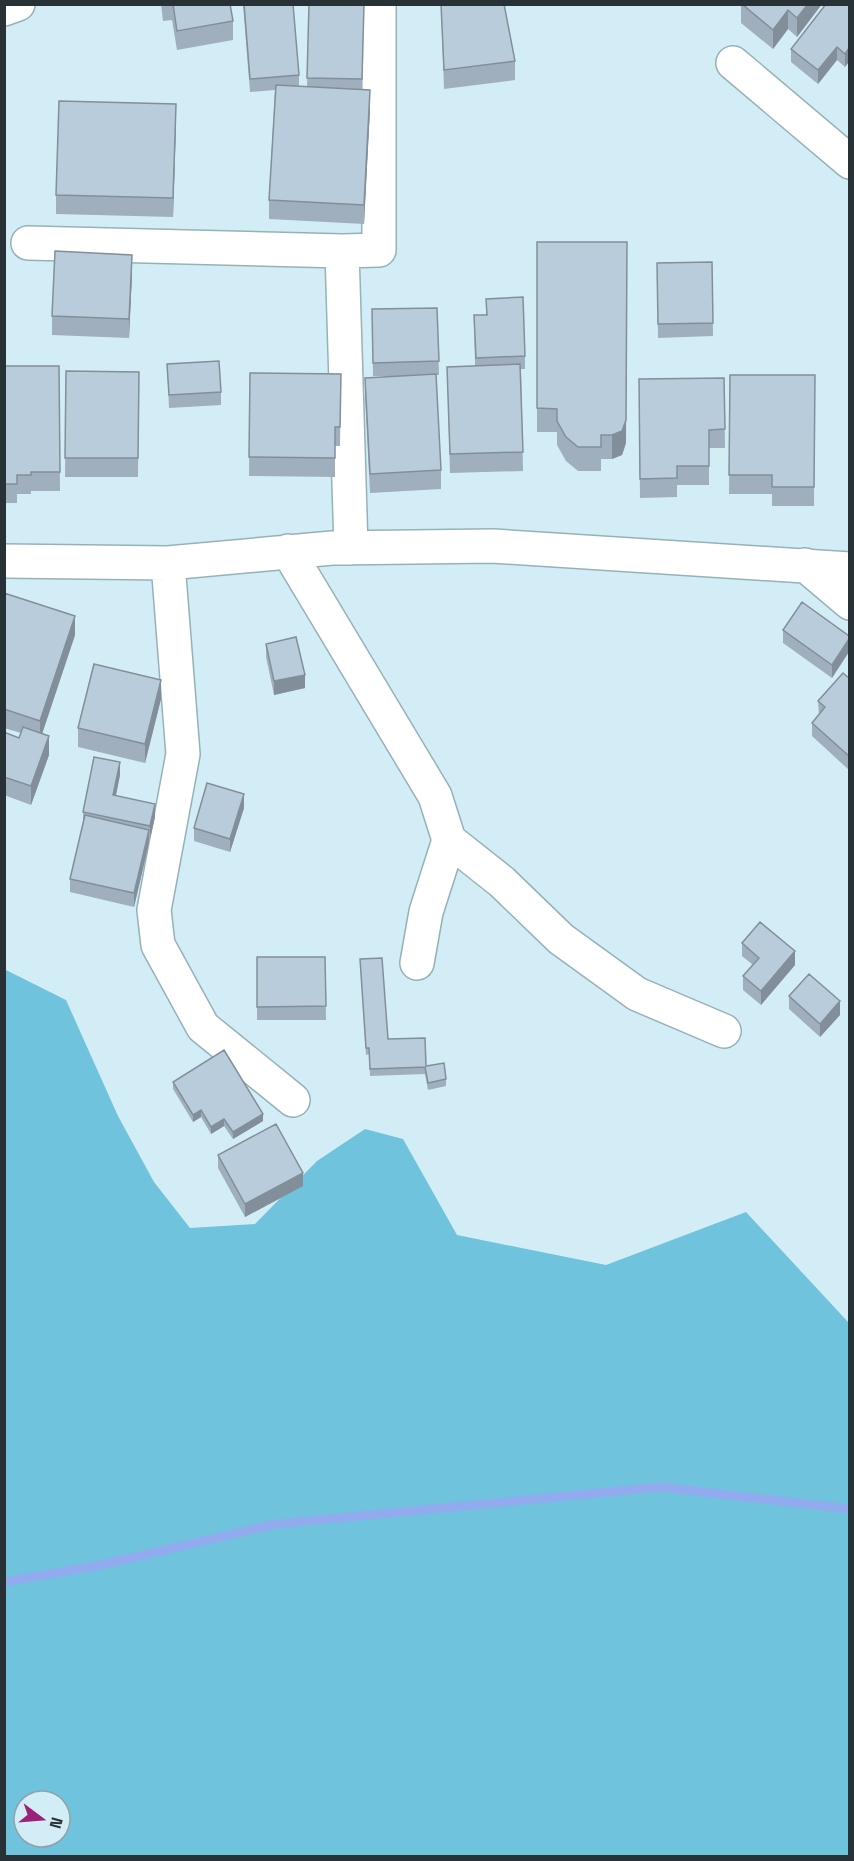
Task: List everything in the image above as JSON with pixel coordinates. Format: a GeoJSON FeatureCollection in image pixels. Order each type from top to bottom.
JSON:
{"type":"FeatureCollection","features":[{"type":"Feature","properties":{"kind":"street"},"geometry":{"type":"LineString","coordinates":[[4,9],[18,4]]}},
{"type":"Feature","properties":{"kind":"street"},"geometry":{"type":"LineString","coordinates":[[28,243],[379,250],[379,4]]}},
{"type":"Feature","properties":{"kind":"street"},"geometry":{"type":"LineString","coordinates":[[733,63],[849,162]]}},
{"type":"Feature","properties":{"kind":"street"},"geometry":{"type":"LineString","coordinates":[[342,250],[351,548]]}},
{"type":"Feature","properties":{"kind":"street"},"geometry":{"type":"LineString","coordinates":[[4,561],[168,563],[288,550],[493,546],[849,568]]}},
{"type":"Feature","properties":{"kind":"street"},"geometry":{"type":"LineString","coordinates":[[288,550],[435,796],[449,840],[502,882],[561,939],[637,994],[724,1031]]}},
{"type":"Feature","properties":{"kind":"street"},"geometry":{"type":"LineString","coordinates":[[168,563],[183,754],[154,910],[158,945],[203,1028],[293,1100]]}},
{"type":"Feature","properties":{"kind":"street"},"geometry":{"type":"LineString","coordinates":[[806,565],[849,603]]}},
{"type":"Feature","properties":{"kind":"street"},"geometry":{"type":"LineString","coordinates":[[417,963],[426,912],[449,840]]}},
{"type":"Feature","properties":{"kind":"shaded area"},"geometry":{"type":"Polygon","coordinates":[[[4,969],[66,1000],[118,1116],[154,1182],[190,1228],[255,1224],[317,1161],[365,1129],[403,1139],[457,1235],[606,1265],[746,1212],[849,1323],[849,1856],[5,1856],[4,969]]]}},
{"type":"Feature","properties":{"kind":"building"},"geometry":{"type":"Polygon","coordinates":[[[173,4],[230,4],[233,21],[177,31],[173,4]]]}},
{"type":"Feature","properties":{"kind":"building"},"geometry":{"type":"Polygon","coordinates":[[[244,4],[293,4],[299,75],[250,79],[244,4]]]}},
{"type":"Feature","properties":{"kind":"building"},"geometry":{"type":"Polygon","coordinates":[[[309,4],[364,4],[362,79],[307,78],[309,4]]]}},
{"type":"Feature","properties":{"kind":"building"},"geometry":{"type":"Polygon","coordinates":[[[441,4],[504,4],[515,61],[444,70],[441,4]]]}},
{"type":"Feature","properties":{"kind":"building"},"geometry":{"type":"Polygon","coordinates":[[[742,4],[808,4],[797,18],[788,10],[773,30],[742,4]]]}},
{"type":"Feature","properties":{"kind":"building"},"geometry":{"type":"Polygon","coordinates":[[[826,4],[849,4],[849,48],[845,54],[837,47],[818,70],[791,49],[826,4]]]}},
{"type":"Feature","properties":{"kind":"building"},"geometry":{"type":"Polygon","coordinates":[[[276,85],[370,90],[364,205],[269,200],[276,85]]]}},
{"type":"Feature","properties":{"kind":"building"},"geometry":{"type":"Polygon","coordinates":[[[59,101],[176,104],[173,198],[56,195],[59,101]]]}},
{"type":"Feature","properties":{"kind":"building"},"geometry":{"type":"Polygon","coordinates":[[[537,242],[627,242],[626,420],[622,431],[612,435],[601,435],[601,447],[578,447],[566,437],[557,421],[557,409],[537,408],[537,242]]]}},
{"type":"Feature","properties":{"kind":"building"},"geometry":{"type":"Polygon","coordinates":[[[55,251],[132,255],[129,319],[52,316],[55,251]]]}},
{"type":"Feature","properties":{"kind":"building"},"geometry":{"type":"Polygon","coordinates":[[[712,262],[713,323],[658,324],[657,263],[712,262]]]}},
{"type":"Feature","properties":{"kind":"building"},"geometry":{"type":"Polygon","coordinates":[[[523,297],[525,356],[476,358],[474,315],[487,315],[486,299],[523,297]]]}},
{"type":"Feature","properties":{"kind":"building"},"geometry":{"type":"Polygon","coordinates":[[[437,308],[439,361],[373,363],[372,309],[437,308]]]}},
{"type":"Feature","properties":{"kind":"building"},"geometry":{"type":"Polygon","coordinates":[[[219,361],[221,392],[169,395],[167,364],[219,361]]]}},
{"type":"Feature","properties":{"kind":"building"},"geometry":{"type":"Polygon","coordinates":[[[520,364],[523,452],[450,454],[447,367],[520,364]]]}},
{"type":"Feature","properties":{"kind":"building"},"geometry":{"type":"Polygon","coordinates":[[[4,366],[59,366],[60,472],[31,472],[31,475],[17,475],[17,484],[4,484],[4,366]]]}},
{"type":"Feature","properties":{"kind":"building"},"geometry":{"type":"Polygon","coordinates":[[[66,371],[139,372],[138,458],[65,458],[66,371]]]}},
{"type":"Feature","properties":{"kind":"building"},"geometry":{"type":"Polygon","coordinates":[[[250,373],[341,374],[340,427],[335,427],[335,458],[249,457],[250,373]]]}},
{"type":"Feature","properties":{"kind":"building"},"geometry":{"type":"Polygon","coordinates":[[[436,374],[441,470],[370,474],[365,378],[436,374]]]}},
{"type":"Feature","properties":{"kind":"building"},"geometry":{"type":"Polygon","coordinates":[[[730,375],[815,375],[814,487],[772,487],[772,475],[729,475],[730,375]]]}},
{"type":"Feature","properties":{"kind":"building"},"geometry":{"type":"Polygon","coordinates":[[[724,378],[725,429],[709,430],[709,466],[677,466],[677,478],[640,479],[639,379],[724,378]]]}},
{"type":"Feature","properties":{"kind":"building"},"geometry":{"type":"Polygon","coordinates":[[[4,593],[75,616],[40,721],[4,709],[4,593]]]}},
{"type":"Feature","properties":{"kind":"building"},"geometry":{"type":"Polygon","coordinates":[[[802,602],[849,636],[832,665],[783,630],[802,602]]]}},
{"type":"Feature","properties":{"kind":"building"},"geometry":{"type":"Polygon","coordinates":[[[296,637],[305,675],[274,681],[266,644],[296,637]]]}},
{"type":"Feature","properties":{"kind":"building"},"geometry":{"type":"Polygon","coordinates":[[[94,664],[161,680],[145,744],[78,728],[94,664]]]}},
{"type":"Feature","properties":{"kind":"building"},"geometry":{"type":"Polygon","coordinates":[[[843,673],[849,678],[849,756],[812,723],[825,707],[818,701],[843,673]]]}},
{"type":"Feature","properties":{"kind":"building"},"geometry":{"type":"Polygon","coordinates":[[[23,727],[49,736],[31,786],[4,777],[4,732],[19,738],[23,727]]]}},
{"type":"Feature","properties":{"kind":"building"},"geometry":{"type":"Polygon","coordinates":[[[94,757],[120,762],[113,795],[155,804],[150,826],[83,812],[94,757]]]}},
{"type":"Feature","properties":{"kind":"building"},"geometry":{"type":"Polygon","coordinates":[[[207,783],[244,794],[230,839],[194,828],[207,783]]]}},
{"type":"Feature","properties":{"kind":"building"},"geometry":{"type":"Polygon","coordinates":[[[85,815],[149,830],[134,893],[70,879],[85,815]]]}},
{"type":"Feature","properties":{"kind":"building"},"geometry":{"type":"Polygon","coordinates":[[[760,922],[795,951],[761,991],[743,976],[759,958],[742,943],[760,922]]]}},
{"type":"Feature","properties":{"kind":"building"},"geometry":{"type":"Polygon","coordinates":[[[257,957],[325,957],[326,1006],[257,1007],[257,957]]]}},
{"type":"Feature","properties":{"kind":"building"},"geometry":{"type":"Polygon","coordinates":[[[382,958],[388,1039],[425,1038],[426,1066],[444,1063],[446,1079],[428,1083],[425,1067],[370,1069],[369,1048],[366,1048],[360,959],[382,958]]]}},
{"type":"Feature","properties":{"kind":"building"},"geometry":{"type":"Polygon","coordinates":[[[809,974],[840,1001],[820,1024],[789,996],[809,974]]]}},
{"type":"Feature","properties":{"kind":"building"},"geometry":{"type":"Polygon","coordinates":[[[224,1050],[263,1114],[233,1132],[224,1119],[211,1127],[201,1110],[193,1115],[173,1082],[224,1050]]]}},
{"type":"Feature","properties":{"kind":"building"},"geometry":{"type":"Polygon","coordinates":[[[276,1124],[303,1173],[245,1204],[218,1155],[276,1124]]]}},
{"type":"Feature","properties":{"kind":"waterway"},"geometry":{"type":"LineString","coordinates":[[4,1582],[101,1565],[276,1524],[660,1487],[850,1509]]}}]}
